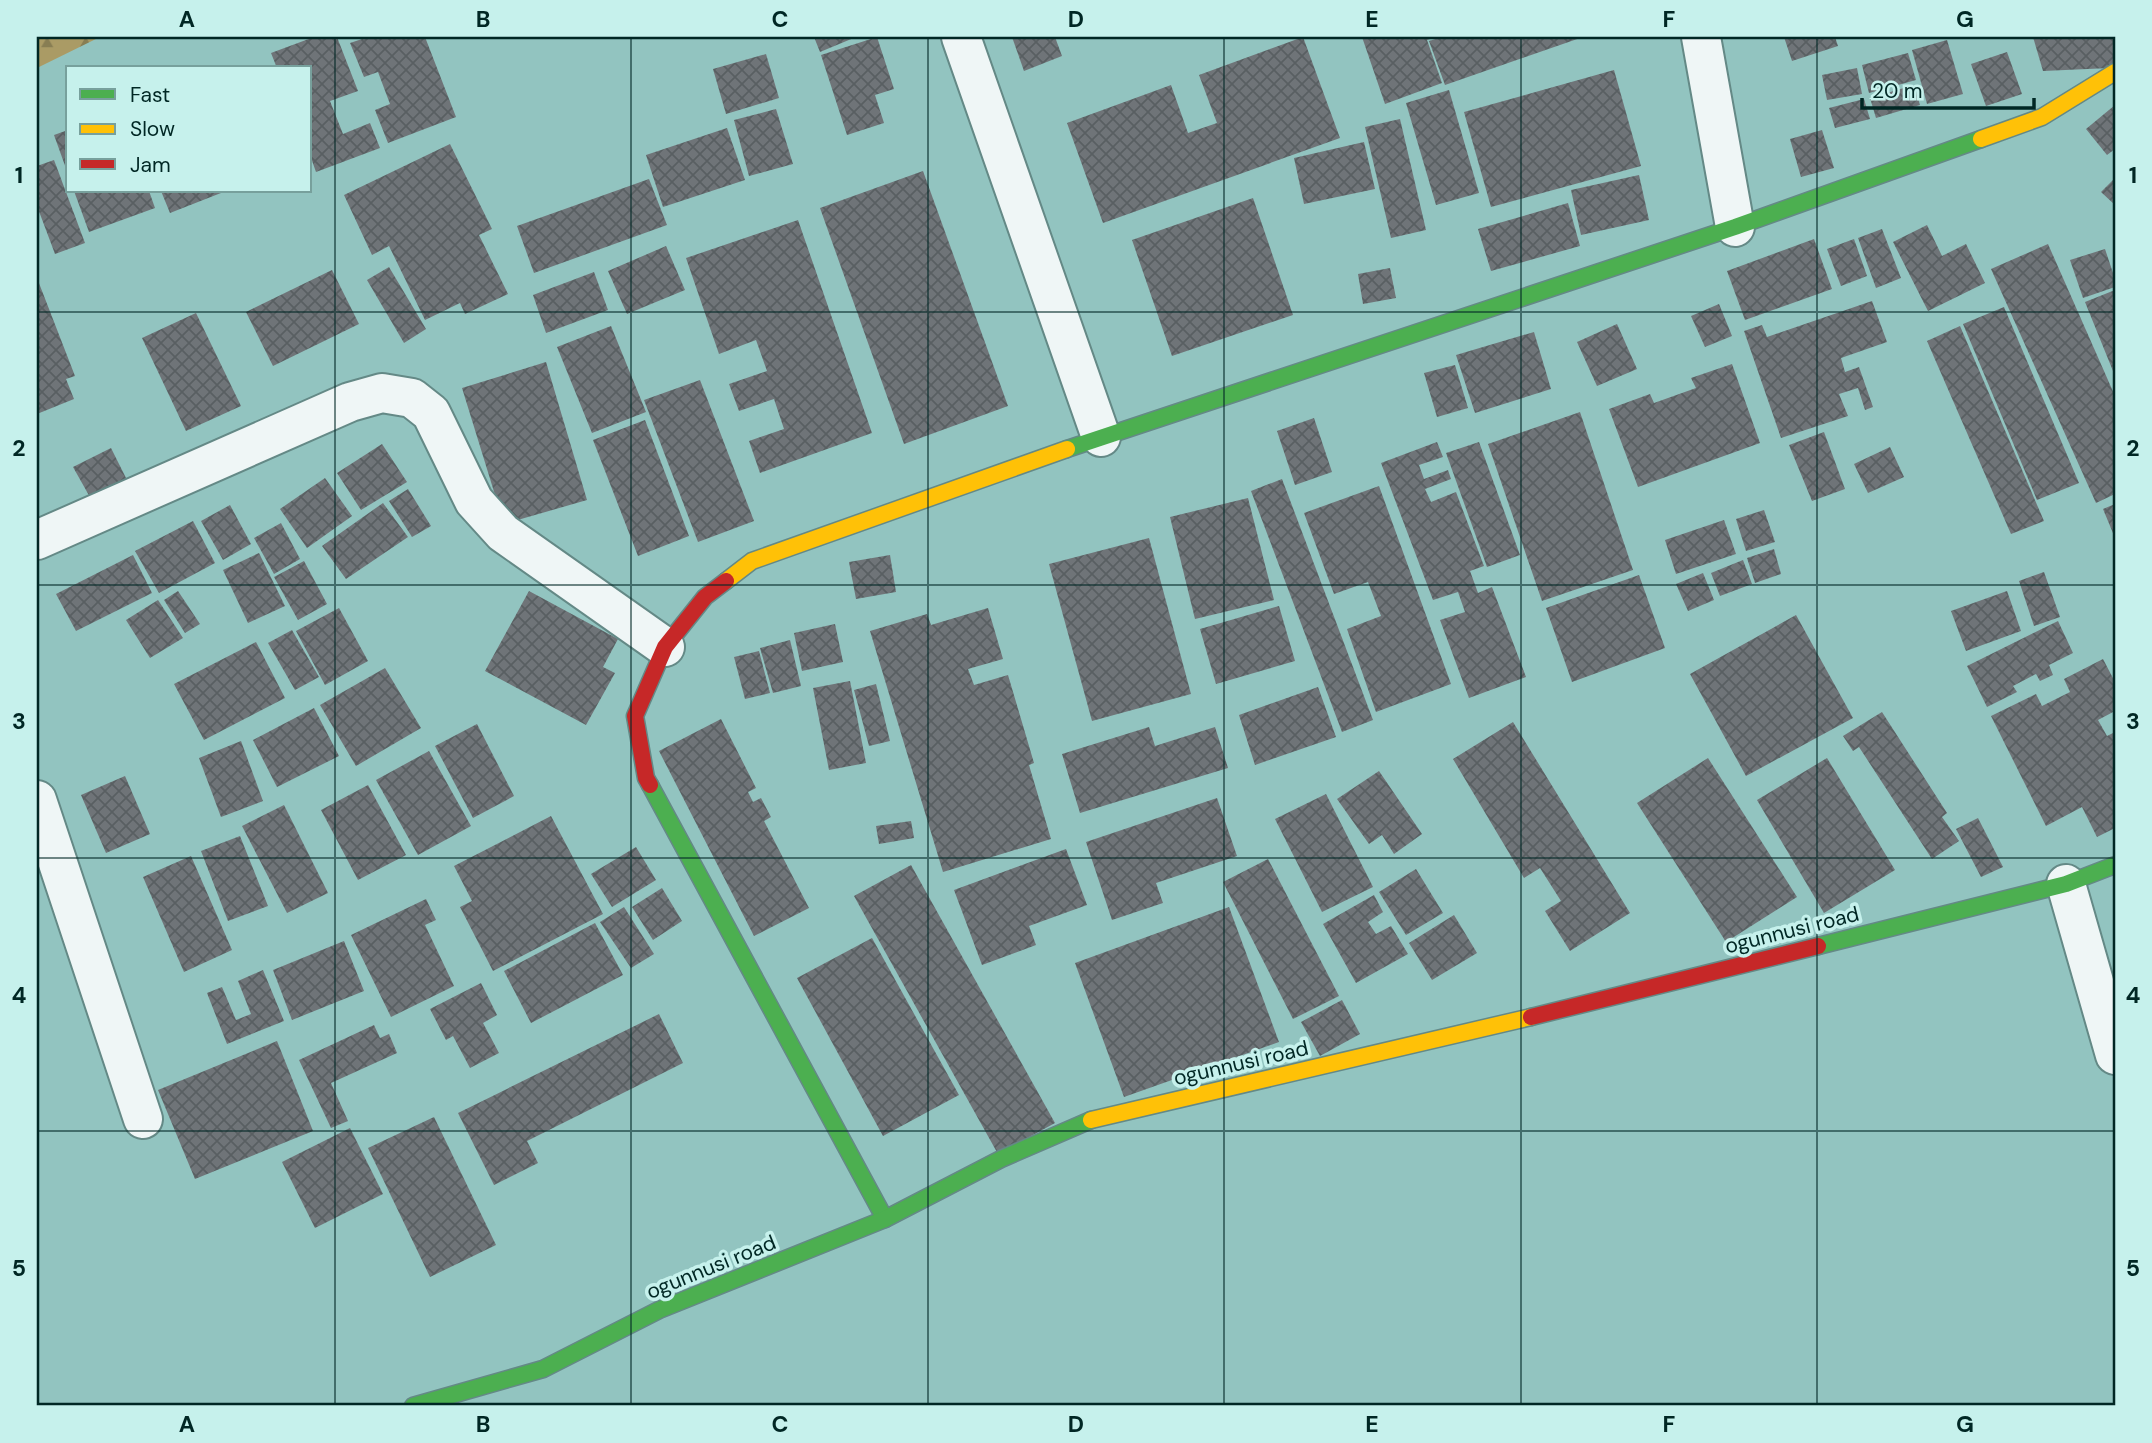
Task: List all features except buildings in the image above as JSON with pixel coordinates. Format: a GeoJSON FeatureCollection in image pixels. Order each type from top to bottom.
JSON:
{"type":"FeatureCollection","features":[{"type":"Feature","properties":{"kind":"street"},"geometry":{"type":"LineString","coordinates":[[961,37],[1101,437]]}},
{"type":"Feature","properties":{"kind":"street"},"geometry":{"type":"LineString","coordinates":[[1701,37],[1735,227]]}},
{"type":"Feature","properties":{"kind":"street"},"geometry":{"type":"LineString","coordinates":[[885,1219],[646,778],[635,716],[665,647],[705,597],[752,561],[1101,437],[1735,227],[2042,117],[2115,72]]}},
{"type":"Feature","properties":{"kind":"street"},"geometry":{"type":"LineString","coordinates":[[37,540],[350,402],[382,393],[412,398],[431,413],[474,501],[503,533],[665,647]]}},
{"type":"Feature","properties":{"kind":"street"},"geometry":{"type":"LineString","coordinates":[[37,800],[143,1119]]}},
{"type":"Feature","properties":{"kind":"street","name":"ogunnusi road"},"geometry":{"type":"LineString","coordinates":[[413,1406],[543,1369],[659,1310],[885,1219],[1001,1159],[1099,1117],[1444,1039],[2066,884],[2115,865]]}},
{"type":"Feature","properties":{"kind":"street"},"geometry":{"type":"LineString","coordinates":[[2066,884],[2115,1055]]}},
{"type":"Feature","properties":{"kind":"green space"},"geometry":{"type":"Polygon","coordinates":[[[37,37],[100,37],[37,68],[37,37]]]}},
{"type":"Feature","properties":{"kind":"traffic: fast"},"geometry":{"type":"LineString","coordinates":[[1067,449],[1735,227],[1981,139]]}},
{"type":"Feature","properties":{"kind":"traffic: fast"},"geometry":{"type":"LineString","coordinates":[[650,785],[885,1219]]}},
{"type":"Feature","properties":{"kind":"traffic: fast"},"geometry":{"type":"LineString","coordinates":[[1818,946],[2066,884],[2115,865]]}},
{"type":"Feature","properties":{"kind":"traffic: fast"},"geometry":{"type":"LineString","coordinates":[[413,1406],[543,1369],[659,1310],[885,1219],[1001,1159],[1091,1120]]}},
{"type":"Feature","properties":{"kind":"traffic: slow"},"geometry":{"type":"LineString","coordinates":[[1981,139],[2042,117],[2115,72]]}},
{"type":"Feature","properties":{"kind":"traffic: slow"},"geometry":{"type":"LineString","coordinates":[[726,581],[752,561],[1067,449]]}},
{"type":"Feature","properties":{"kind":"traffic: slow"},"geometry":{"type":"LineString","coordinates":[[1091,1120],[1531,1017]]}},
{"type":"Feature","properties":{"kind":"traffic: jam"},"geometry":{"type":"LineString","coordinates":[[650,785],[646,778],[635,716],[665,647],[705,597],[726,581]]}},
{"type":"Feature","properties":{"kind":"traffic: jam"},"geometry":{"type":"LineString","coordinates":[[1531,1017],[1818,946]]}}]}
